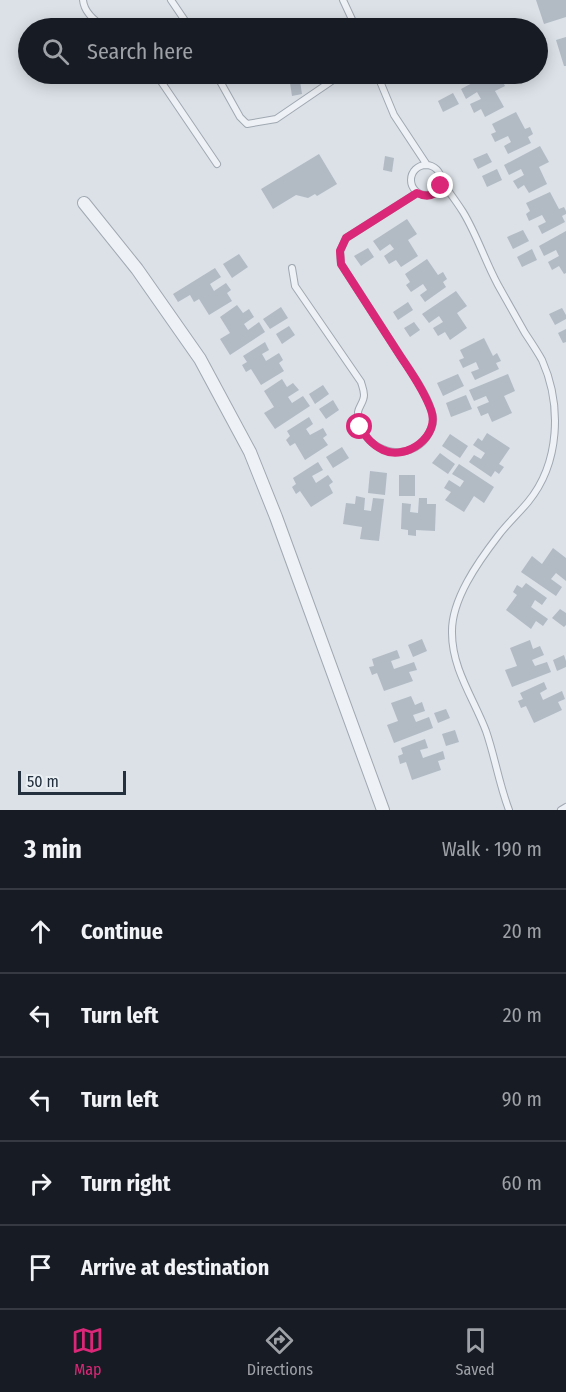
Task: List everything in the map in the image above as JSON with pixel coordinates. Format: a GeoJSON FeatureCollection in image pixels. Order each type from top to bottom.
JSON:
{"type":"FeatureCollection","features":[{"type":"Feature","properties":{"kind":"street"},"geometry":{"type":"LineString","coordinates":[[84,203],[137,269],[200,359],[250,452],[383,810]]}},
{"type":"Feature","properties":{"kind":"lane"},"geometry":{"type":"LineString","coordinates":[[83,0],[83,5],[93,18]]}},
{"type":"Feature","properties":{"kind":"lane"},"geometry":{"type":"LineString","coordinates":[[171,0],[183,18]]}},
{"type":"Feature","properties":{"kind":"lane"},"geometry":{"type":"LineString","coordinates":[[343,0],[351,18]]}},
{"type":"Feature","properties":{"kind":"lane"},"geometry":{"type":"LineString","coordinates":[[163,84],[217,164]]}},
{"type":"Feature","properties":{"kind":"lane"},"geometry":{"type":"LineString","coordinates":[[222,84],[240,117],[247,124],[276,119],[327,84]]}},
{"type":"Feature","properties":{"kind":"lane"},"geometry":{"type":"LineString","coordinates":[[380,84],[394,115],[427,165]]}},
{"type":"Feature","properties":{"kind":"lane"},"geometry":{"type":"LineString","coordinates":[[442,182],[435,193],[426,196],[417,193],[411,185],[412,175],[418,167],[427,165],[436,168],[442,177],[442,182],[463,212],[499,286],[541,359],[552,387],[555,414],[553,448],[543,479],[529,501],[498,536],[475,570],[463,590],[453,624],[454,654],[462,679],[487,735],[509,810]]}},
{"type":"Feature","properties":{"kind":"lane"},"geometry":{"type":"LineString","coordinates":[[292,268],[295,286],[361,381],[364,393],[363,403],[358,412],[360,427],[368,440],[384,450],[397,453],[411,450],[430,432],[433,420],[432,411],[418,384],[341,264],[340,251],[346,238],[417,193]]}},
{"type":"Feature","properties":{"kind":"lane"},"geometry":{"type":"LineString","coordinates":[[561,810],[566,807]]}},
{"type":"Feature","properties":{"kind":"building"},"geometry":{"type":"Polygon","coordinates":[[[536,0],[566,0],[566,17],[548,23],[548,18],[542,18],[536,0]]]}},
{"type":"Feature","properties":{"kind":"building"},"geometry":{"type":"Polygon","coordinates":[[[566,37],[566,66],[564,66],[556,40],[566,37]]]}},
{"type":"Feature","properties":{"kind":"building"},"geometry":{"type":"Polygon","coordinates":[[[290,84],[300,84],[302,94],[292,96],[290,84]]]}},
{"type":"Feature","properties":{"kind":"building"},"geometry":{"type":"Polygon","coordinates":[[[470,84],[504,84],[505,86],[495,91],[504,107],[485,117],[481,109],[474,113],[470,104],[481,99],[477,92],[466,99],[461,89],[470,84]]]}},
{"type":"Feature","properties":{"kind":"building"},"geometry":{"type":"Polygon","coordinates":[[[453,93],[459,104],[443,112],[438,101],[453,93]]]}},
{"type":"Feature","properties":{"kind":"building"},"geometry":{"type":"Polygon","coordinates":[[[516,112],[525,129],[530,127],[533,134],[528,137],[531,143],[508,154],[504,146],[511,142],[508,136],[495,142],[491,134],[496,132],[492,124],[516,112]]]}},
{"type":"Feature","properties":{"kind":"building"},"geometry":{"type":"Polygon","coordinates":[[[540,146],[549,162],[539,167],[547,184],[529,193],[524,185],[518,189],[513,181],[524,175],[521,169],[509,175],[504,165],[540,146]]]}},
{"type":"Feature","properties":{"kind":"building"},"geometry":{"type":"Polygon","coordinates":[[[487,153],[492,162],[478,169],[473,159],[487,153]]]}},
{"type":"Feature","properties":{"kind":"building"},"geometry":{"type":"Polygon","coordinates":[[[319,154],[337,184],[317,196],[315,194],[308,198],[296,195],[273,209],[261,189],[319,154]]]}},
{"type":"Feature","properties":{"kind":"building"},"geometry":{"type":"Polygon","coordinates":[[[385,156],[394,158],[392,172],[383,170],[385,156]]]}},
{"type":"Feature","properties":{"kind":"building"},"geometry":{"type":"Polygon","coordinates":[[[497,169],[502,180],[487,187],[482,176],[497,169]]]}},
{"type":"Feature","properties":{"kind":"building"},"geometry":{"type":"Polygon","coordinates":[[[550,192],[559,209],[564,207],[566,211],[566,214],[562,216],[565,222],[542,234],[538,226],[546,222],[542,215],[529,221],[526,214],[530,211],[526,203],[550,192]]]}},
{"type":"Feature","properties":{"kind":"building"},"geometry":{"type":"Polygon","coordinates":[[[407,219],[417,234],[408,240],[418,256],[401,267],[396,260],[389,264],[384,256],[394,249],[390,244],[380,251],[373,241],[407,219]]]}},
{"type":"Feature","properties":{"kind":"building"},"geometry":{"type":"Polygon","coordinates":[[[523,230],[529,241],[513,249],[507,237],[523,230]]]}},
{"type":"Feature","properties":{"kind":"building"},"geometry":{"type":"Polygon","coordinates":[[[566,231],[566,273],[564,274],[559,266],[552,270],[548,262],[559,256],[556,250],[544,256],[539,246],[566,231]]]}},
{"type":"Feature","properties":{"kind":"building"},"geometry":{"type":"Polygon","coordinates":[[[368,248],[374,257],[361,266],[354,256],[368,248]]]}},
{"type":"Feature","properties":{"kind":"building"},"geometry":{"type":"Polygon","coordinates":[[[532,249],[537,260],[522,267],[517,257],[532,249]]]}},
{"type":"Feature","properties":{"kind":"building"},"geometry":{"type":"Polygon","coordinates":[[[239,254],[248,267],[232,278],[223,264],[239,254]]]}},
{"type":"Feature","properties":{"kind":"building"},"geometry":{"type":"Polygon","coordinates":[[[427,259],[438,275],[443,272],[447,279],[443,282],[446,287],[425,302],[420,295],[427,290],[423,284],[411,292],[406,285],[410,282],[405,274],[427,259]]]}},
{"type":"Feature","properties":{"kind":"building"},"geometry":{"type":"Polygon","coordinates":[[[215,268],[221,277],[210,284],[214,291],[226,283],[231,290],[227,293],[232,301],[209,315],[199,299],[194,302],[190,295],[178,302],[173,294],[215,268]]]}},
{"type":"Feature","properties":{"kind":"building"},"geometry":{"type":"Polygon","coordinates":[[[456,291],[467,306],[457,313],[467,328],[450,340],[445,332],[438,336],[433,328],[443,322],[439,316],[429,323],[422,314],[456,291]]]}},
{"type":"Feature","properties":{"kind":"building"},"geometry":{"type":"Polygon","coordinates":[[[408,302],[413,310],[398,320],[393,312],[408,302]]]}},
{"type":"Feature","properties":{"kind":"building"},"geometry":{"type":"Polygon","coordinates":[[[237,305],[243,313],[249,309],[254,317],[244,324],[248,330],[259,322],[265,332],[230,355],[220,339],[230,333],[220,317],[237,305]]]}},
{"type":"Feature","properties":{"kind":"building"},"geometry":{"type":"Polygon","coordinates":[[[281,307],[288,318],[270,329],[263,319],[281,307]]]}},
{"type":"Feature","properties":{"kind":"building"},"geometry":{"type":"Polygon","coordinates":[[[562,308],[566,319],[555,325],[549,314],[562,308]]]}},
{"type":"Feature","properties":{"kind":"building"},"geometry":{"type":"Polygon","coordinates":[[[414,322],[420,330],[410,337],[404,328],[414,322]]]}},
{"type":"Feature","properties":{"kind":"building"},"geometry":{"type":"Polygon","coordinates":[[[289,326],[295,335],[282,344],[276,334],[289,326]]]}},
{"type":"Feature","properties":{"kind":"building"},"geometry":{"type":"Polygon","coordinates":[[[566,329],[566,342],[563,343],[558,333],[566,329]]]}},
{"type":"Feature","properties":{"kind":"building"},"geometry":{"type":"Polygon","coordinates":[[[484,338],[493,356],[497,353],[501,361],[496,363],[499,369],[475,380],[471,372],[479,369],[476,362],[463,368],[459,360],[464,358],[460,350],[484,338]]]}},
{"type":"Feature","properties":{"kind":"building"},"geometry":{"type":"Polygon","coordinates":[[[265,342],[269,350],[262,354],[266,361],[279,353],[283,360],[279,363],[284,371],[261,385],[251,369],[246,372],[242,365],[247,362],[243,356],[265,342]]]}},
{"type":"Feature","properties":{"kind":"building"},"geometry":{"type":"Polygon","coordinates":[[[458,374],[464,386],[443,396],[437,383],[458,374]]]}},
{"type":"Feature","properties":{"kind":"building"},"geometry":{"type":"Polygon","coordinates":[[[508,374],[515,391],[504,396],[512,413],[492,422],[488,413],[481,416],[477,407],[489,402],[486,396],[474,401],[469,390],[508,374]]]}},
{"type":"Feature","properties":{"kind":"building"},"geometry":{"type":"Polygon","coordinates":[[[282,379],[287,387],[293,383],[299,390],[288,397],[292,403],[303,396],[310,406],[275,429],[264,413],[274,407],[264,391],[282,379]]]}},
{"type":"Feature","properties":{"kind":"building"},"geometry":{"type":"Polygon","coordinates":[[[323,385],[329,394],[315,404],[309,394],[323,385]]]}},
{"type":"Feature","properties":{"kind":"building"},"geometry":{"type":"Polygon","coordinates":[[[466,395],[472,409],[451,417],[446,403],[466,395]]]}},
{"type":"Feature","properties":{"kind":"building"},"geometry":{"type":"Polygon","coordinates":[[[333,400],[339,410],[326,419],[319,409],[333,400]]]}},
{"type":"Feature","properties":{"kind":"building"},"geometry":{"type":"Polygon","coordinates":[[[309,417],[313,424],[306,429],[310,435],[323,428],[327,435],[323,438],[328,445],[305,460],[295,443],[290,446],[286,440],[290,436],[287,431],[309,417]]]}},
{"type":"Feature","properties":{"kind":"building"},"geometry":{"type":"Polygon","coordinates":[[[487,433],[510,448],[499,464],[504,467],[499,474],[495,471],[491,477],[469,462],[474,455],[481,459],[485,453],[473,445],[478,438],[482,441],[487,433]]]}},
{"type":"Feature","properties":{"kind":"building"},"geometry":{"type":"Polygon","coordinates":[[[450,434],[468,446],[460,458],[442,446],[450,434]]]}},
{"type":"Feature","properties":{"kind":"building"},"geometry":{"type":"Polygon","coordinates":[[[342,447],[349,458],[333,468],[326,457],[342,447]]]}},
{"type":"Feature","properties":{"kind":"building"},"geometry":{"type":"Polygon","coordinates":[[[440,453],[455,464],[448,474],[432,463],[440,453]]]}},
{"type":"Feature","properties":{"kind":"building"},"geometry":{"type":"Polygon","coordinates":[[[318,462],[323,470],[312,476],[316,483],[328,475],[333,482],[329,485],[333,493],[311,507],[300,491],[296,494],[292,487],[296,484],[293,478],[318,462]]]}},
{"type":"Feature","properties":{"kind":"building"},"geometry":{"type":"Polygon","coordinates":[[[459,464],[494,487],[484,503],[474,496],[464,512],[445,500],[451,492],[444,488],[449,480],[460,487],[464,481],[452,474],[459,464]]]}},
{"type":"Feature","properties":{"kind":"building"},"geometry":{"type":"Polygon","coordinates":[[[370,471],[387,473],[385,495],[368,493],[370,471]]]}},
{"type":"Feature","properties":{"kind":"building"},"geometry":{"type":"Polygon","coordinates":[[[399,475],[415,475],[415,496],[399,496],[399,475]]]}},
{"type":"Feature","properties":{"kind":"building"},"geometry":{"type":"Polygon","coordinates":[[[356,496],[365,498],[364,510],[371,511],[373,498],[384,499],[379,541],[360,539],[362,527],[343,524],[346,503],[355,504],[356,496]]]}},
{"type":"Feature","properties":{"kind":"building"},"geometry":{"type":"Polygon","coordinates":[[[419,498],[427,498],[427,504],[436,504],[435,531],[416,530],[416,536],[408,535],[408,530],[401,529],[402,503],[411,504],[410,512],[418,513],[419,498]]]}},
{"type":"Feature","properties":{"kind":"building"},"geometry":{"type":"Polygon","coordinates":[[[553,548],[566,558],[566,581],[556,573],[551,579],[562,587],[556,596],[521,572],[532,556],[542,564],[553,548]]]}},
{"type":"Feature","properties":{"kind":"building"},"geometry":{"type":"Polygon","coordinates":[[[526,583],[547,598],[542,605],[535,600],[531,607],[548,619],[543,626],[536,621],[531,629],[506,610],[517,595],[513,592],[517,585],[522,588],[526,583]]]}},
{"type":"Feature","properties":{"kind":"building"},"geometry":{"type":"Polygon","coordinates":[[[560,609],[566,613],[564,627],[552,618],[560,609]]]}},
{"type":"Feature","properties":{"kind":"building"},"geometry":{"type":"Polygon","coordinates":[[[422,639],[427,651],[413,657],[408,645],[422,639]]]}},
{"type":"Feature","properties":{"kind":"building"},"geometry":{"type":"Polygon","coordinates":[[[530,640],[533,649],[540,646],[544,655],[532,660],[535,666],[547,662],[551,672],[512,687],[505,670],[517,666],[510,648],[530,640]]]}},
{"type":"Feature","properties":{"kind":"building"},"geometry":{"type":"Polygon","coordinates":[[[397,650],[400,658],[391,661],[394,669],[414,662],[417,670],[409,672],[413,681],[384,691],[377,673],[372,675],[369,667],[374,666],[372,659],[397,650]]]}},
{"type":"Feature","properties":{"kind":"building"},"geometry":{"type":"Polygon","coordinates":[[[564,655],[566,667],[557,671],[553,660],[564,655]]]}},
{"type":"Feature","properties":{"kind":"building"},"geometry":{"type":"Polygon","coordinates":[[[544,682],[547,689],[540,693],[543,700],[562,691],[565,699],[558,702],[562,710],[534,723],[526,706],[521,708],[518,701],[523,699],[520,693],[544,682]]]}},
{"type":"Feature","properties":{"kind":"building"},"geometry":{"type":"Polygon","coordinates":[[[411,696],[415,705],[422,702],[425,711],[413,715],[416,722],[429,717],[433,728],[394,743],[387,725],[398,721],[391,703],[411,696]]]}},
{"type":"Feature","properties":{"kind":"building"},"geometry":{"type":"Polygon","coordinates":[[[446,709],[450,718],[438,723],[434,713],[446,709]]]}},
{"type":"Feature","properties":{"kind":"building"},"geometry":{"type":"Polygon","coordinates":[[[455,730],[459,742],[446,746],[442,734],[455,730]]]}},
{"type":"Feature","properties":{"kind":"building"},"geometry":{"type":"Polygon","coordinates":[[[425,739],[428,748],[420,750],[423,758],[443,751],[445,759],[438,761],[441,770],[412,780],[406,762],[400,764],[398,756],[403,754],[401,748],[425,739]]]}},
{"type":"Feature","properties":{"kind":"route"},"geometry":{"type":"LineString","coordinates":[[360,427],[368,440],[384,450],[397,453],[411,450],[430,432],[433,420],[432,411],[418,384],[341,264],[340,251],[346,238],[417,193],[430,195],[441,186]]}}]}
